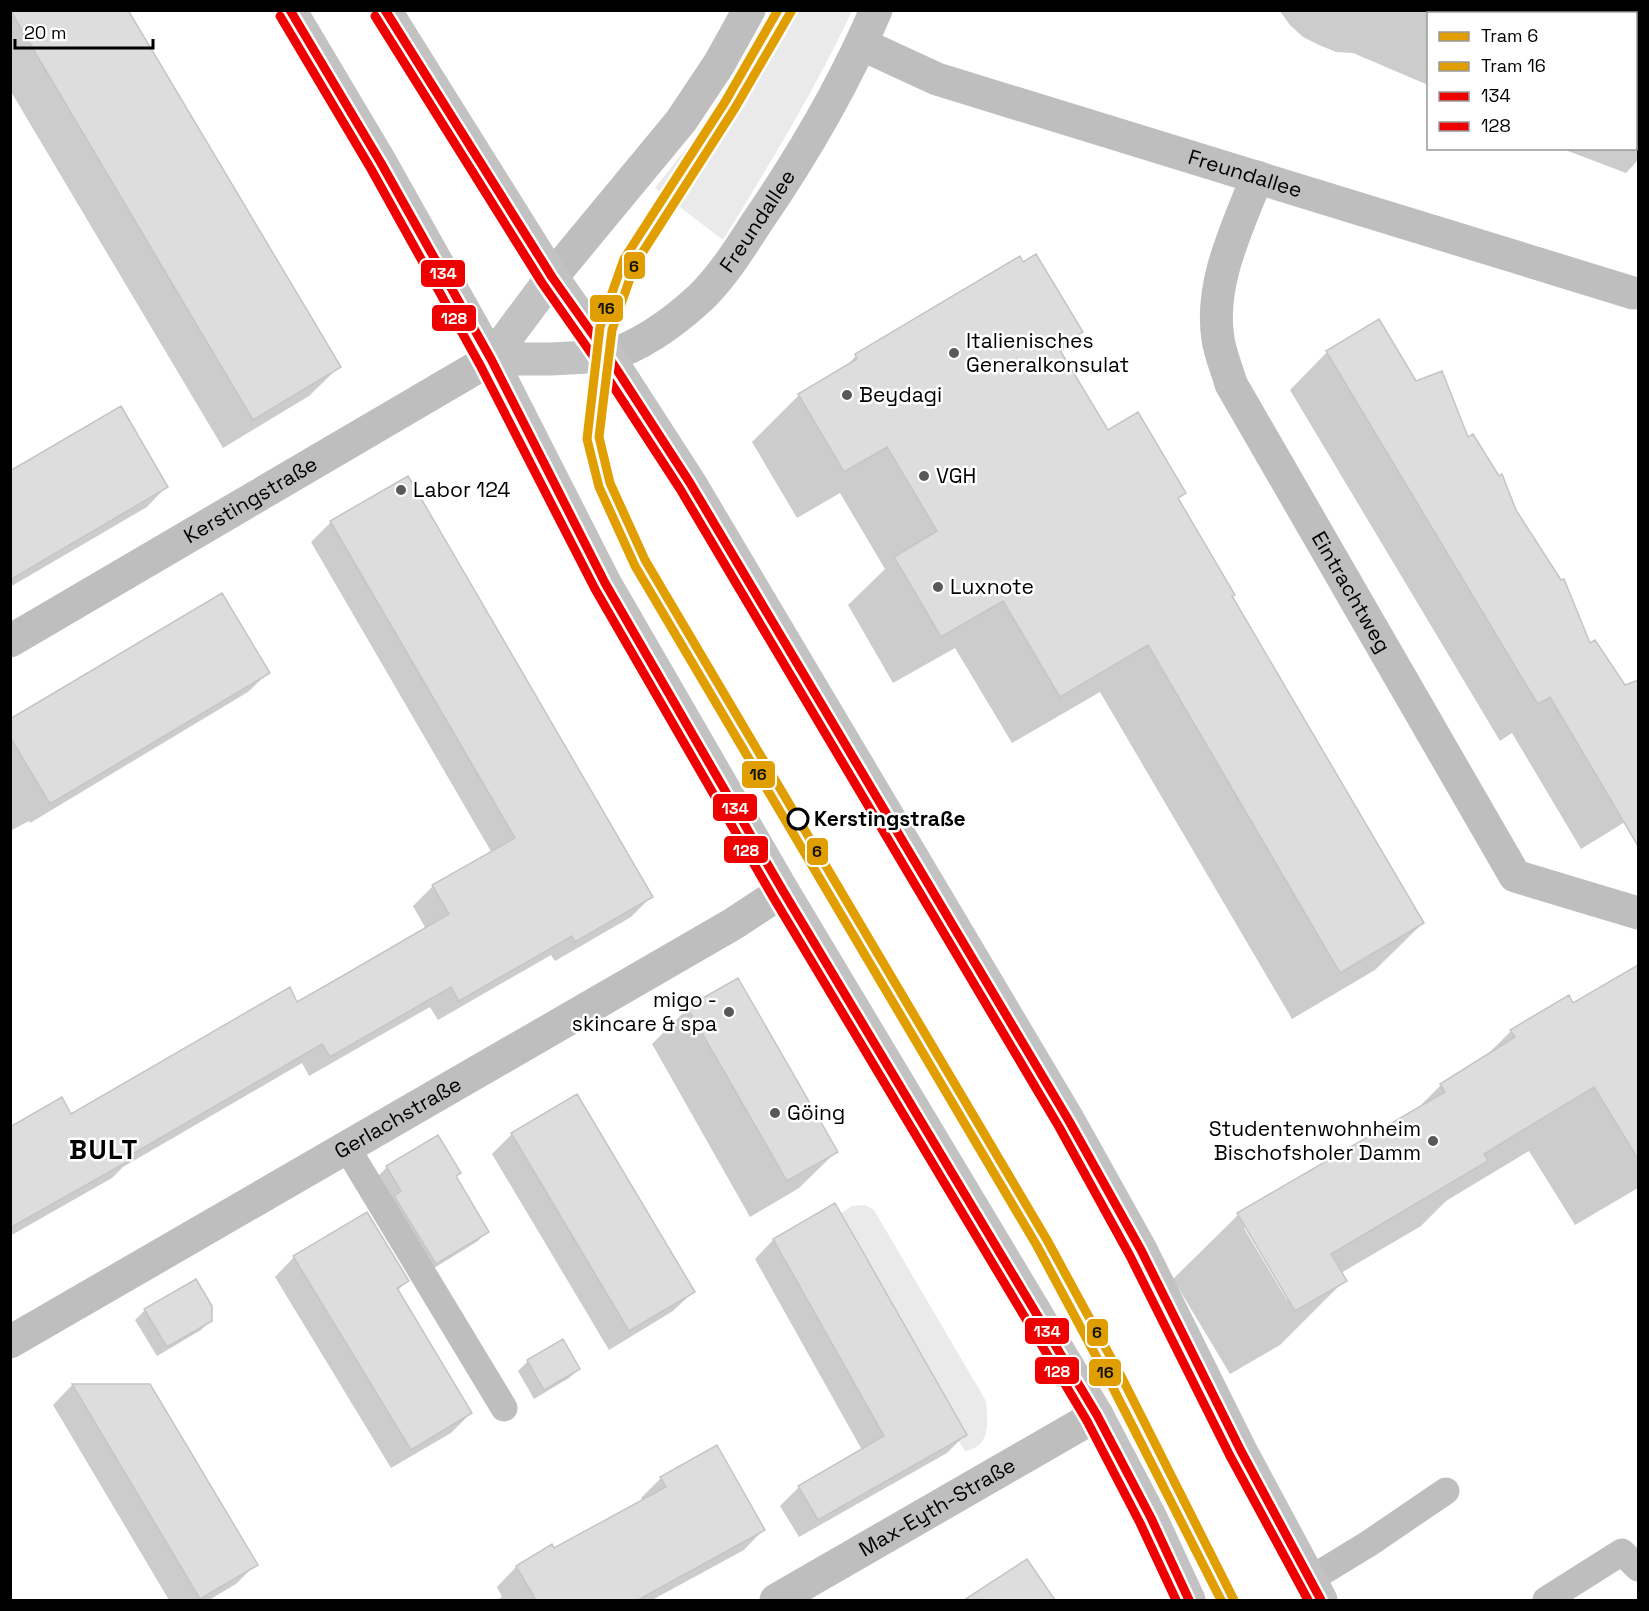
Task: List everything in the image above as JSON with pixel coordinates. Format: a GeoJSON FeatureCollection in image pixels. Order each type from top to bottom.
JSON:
{"type":"FeatureCollection","features":[{"type":"Feature","properties":{"kind":"main road"},"geometry":{"type":"LineString","coordinates":[[290,10],[342,96],[491,359],[605,583],[783,891],[1097,1415],[1151,1518],[1189,1600]]}},
{"type":"Feature","properties":{"kind":"main road"},"geometry":{"type":"LineString","coordinates":[[385,10],[552,277],[608,356],[690,483],[1069,1120],[1141,1250],[1209,1388],[1315,1590]]}},
{"type":"Feature","properties":{"kind":"main road"},"geometry":{"type":"LineString","coordinates":[[491,359],[552,277]]}},
{"type":"Feature","properties":{"kind":"main road"},"geometry":{"type":"LineString","coordinates":[[491,359],[608,356]]}},
{"type":"Feature","properties":{"kind":"street"},"geometry":{"type":"LineString","coordinates":[[552,277],[681,121],[719,64],[749,10]]}},
{"type":"Feature","properties":{"kind":"street","name":"Freundallee"},"geometry":{"type":"LineString","coordinates":[[608,356],[640,343],[674,320],[700,298],[725,270],[800,159],[861,44],[876,10]]}},
{"type":"Feature","properties":{"kind":"street","name":"Freundallee"},"geometry":{"type":"LineString","coordinates":[[861,44],[937,79],[1633,293]]}},
{"type":"Feature","properties":{"kind":"street","name":"Eintrachtweg"},"geometry":{"type":"LineString","coordinates":[[1257,177],[1227,256],[1217,303],[1218,339],[1231,384],[1515,876],[1638,913]]}},
{"type":"Feature","properties":{"kind":"street","name":"Kerstingstraße"},"geometry":{"type":"LineString","coordinates":[[10,641],[491,359]]}},
{"type":"Feature","properties":{"kind":"street","name":"Gerlachstraße"},"geometry":{"type":"LineString","coordinates":[[10,1342],[733,924],[783,891]]}},
{"type":"Feature","properties":{"kind":"street","name":"Max-Eyth-Straße"},"geometry":{"type":"LineString","coordinates":[[776,1600],[1097,1415]]}},
{"type":"Feature","properties":{"kind":"lane"},"geometry":{"type":"LineString","coordinates":[[347,1148],[504,1408]]}},
{"type":"Feature","properties":{"kind":"lane"},"geometry":{"type":"LineString","coordinates":[[1315,1590],[1368,1544],[1446,1491]]}},
{"type":"Feature","properties":{"kind":"lane"},"geometry":{"type":"LineString","coordinates":[[1546,1600],[1622,1552],[1638,1568]]}},
{"type":"Feature","properties":{"kind":"shaded area"},"geometry":{"type":"Polygon","coordinates":[[[776,11],[852,11],[807,98],[723,240],[655,188],[728,95],[776,11]]]}},
{"type":"Feature","properties":{"kind":"shaded area"},"geometry":{"type":"Polygon","coordinates":[[[865,1205],[874,1210],[986,1401],[986,1432],[984,1439],[973,1449],[965,1451],[958,1440],[967,1435],[841,1213],[852,1206],[865,1205]]]}},
{"type":"Feature","properties":{"kind":"building"},"geometry":{"type":"Polygon","coordinates":[[[10,10],[128,10],[341,367],[253,420],[10,10]]]}},
{"type":"Feature","properties":{"kind":"building"},"geometry":{"type":"Polygon","coordinates":[[[1036,254],[1083,332],[1058,347],[1108,430],[1138,412],[1186,493],[1178,498],[1235,595],[1232,596],[1424,923],[1340,973],[1148,645],[1060,697],[1003,601],[941,637],[894,557],[937,531],[887,447],[844,472],[798,394],[857,359],[855,354],[1020,256],[1023,262],[1036,254]]]}},
{"type":"Feature","properties":{"kind":"building"},"geometry":{"type":"Polygon","coordinates":[[[1379,319],[1416,381],[1442,371],[1468,437],[1473,434],[1499,476],[1502,474],[1516,510],[1561,580],[1564,579],[1590,643],[1595,640],[1625,685],[1638,680],[1638,846],[1550,697],[1538,704],[1326,351],[1379,319]]]}},
{"type":"Feature","properties":{"kind":"building"},"geometry":{"type":"Polygon","coordinates":[[[121,406],[168,487],[10,580],[10,471],[121,406]]]}},
{"type":"Feature","properties":{"kind":"building"},"geometry":{"type":"Polygon","coordinates":[[[408,476],[653,897],[575,942],[572,936],[459,1001],[451,987],[330,1057],[322,1044],[131,1155],[134,1158],[10,1228],[10,1127],[62,1097],[71,1114],[290,987],[297,1002],[339,978],[449,914],[432,885],[515,838],[330,521],[408,476]]]}},
{"type":"Feature","properties":{"kind":"building"},"geometry":{"type":"Polygon","coordinates":[[[222,593],[270,673],[50,804],[10,737],[10,719],[222,593]]]}},
{"type":"Feature","properties":{"kind":"building","name":"Studentenwohnheim Bischofsholer Damm"},"geometry":{"type":"Polygon","coordinates":[[[1638,965],[1638,1159],[1594,1087],[1484,1154],[1488,1161],[1331,1254],[1347,1281],[1295,1311],[1237,1213],[1445,1092],[1440,1084],[1515,1037],[1510,1030],[1569,995],[1573,1003],[1638,965]]]}},
{"type":"Feature","properties":{"kind":"building"},"geometry":{"type":"Polygon","coordinates":[[[738,978],[838,1152],[787,1181],[687,1007],[738,978]]]}},
{"type":"Feature","properties":{"kind":"building"},"geometry":{"type":"Polygon","coordinates":[[[577,1094],[695,1292],[629,1331],[511,1133],[577,1094]]]}},
{"type":"Feature","properties":{"kind":"building"},"geometry":{"type":"Polygon","coordinates":[[[438,1135],[461,1173],[456,1176],[489,1232],[436,1264],[394,1196],[401,1191],[386,1166],[438,1135]]]}},
{"type":"Feature","properties":{"kind":"building"},"geometry":{"type":"Polygon","coordinates":[[[835,1203],[967,1435],[818,1520],[798,1486],[884,1436],[773,1239],[835,1203]]]}},
{"type":"Feature","properties":{"kind":"building"},"geometry":{"type":"Polygon","coordinates":[[[367,1212],[409,1281],[397,1288],[472,1413],[411,1450],[293,1256],[367,1212]]]}},
{"type":"Feature","properties":{"kind":"building"},"geometry":{"type":"Polygon","coordinates":[[[196,1279],[212,1306],[212,1321],[167,1347],[144,1309],[196,1279]]]}},
{"type":"Feature","properties":{"kind":"building"},"geometry":{"type":"Polygon","coordinates":[[[563,1339],[580,1369],[544,1390],[527,1360],[563,1339]]]}},
{"type":"Feature","properties":{"kind":"building"},"geometry":{"type":"Polygon","coordinates":[[[72,1384],[150,1384],[258,1565],[200,1599],[72,1384]]]}},
{"type":"Feature","properties":{"kind":"building"},"geometry":{"type":"Polygon","coordinates":[[[717,1445],[765,1530],[638,1600],[536,1600],[516,1566],[552,1544],[554,1548],[666,1487],[660,1477],[717,1445]]]}},
{"type":"Feature","properties":{"kind":"building"},"geometry":{"type":"Polygon","coordinates":[[[1027,1559],[1055,1600],[964,1600],[1027,1559]]]}},
{"type":"Feature","properties":{"kind":"tram line","name":"16"},"geometry":{"type":"LineString","coordinates":[[778,10],[725,102],[624,259],[600,327],[587,439],[599,487],[635,566],[1037,1246],[1111,1384],[1221,1600]]}},
{"type":"Feature","properties":{"kind":"tram line","name":"6"},"geometry":{"type":"LineString","coordinates":[[792,10],[735,108],[635,264],[612,330],[599,437],[610,483],[645,560],[1047,1240],[1122,1378],[1234,1600]]}},
{"type":"Feature","properties":{"kind":"transit line","name":"134"},"geometry":{"type":"LineString","coordinates":[[290,10],[381,163],[491,359],[605,583],[783,891],[1097,1415],[1151,1518],[1189,1600]]}},
{"type":"Feature","properties":{"kind":"transit line","name":"134"},"geometry":{"type":"LineString","coordinates":[[385,10],[552,277],[608,356],[690,483],[1069,1121],[1141,1250],[1241,1451],[1321,1600]]}},
{"type":"Feature","properties":{"kind":"transit line","name":"128"},"geometry":{"type":"LineString","coordinates":[[280,16],[371,169],[480,365],[595,589],[773,897],[1087,1421],[1140,1523],[1176,1600]]}},
{"type":"Feature","properties":{"kind":"transit line","name":"128"},"geometry":{"type":"LineString","coordinates":[[375,16],[542,283],[598,363],[680,489],[1059,1127],[1130,1256],[1230,1456],[1308,1600]]}},
{"type":"Feature","properties":{"kind":"place","name":"Italienisches Generalkonsulat"},"geometry":{"type":"Point","coordinates":[954,353]}},
{"type":"Feature","properties":{"kind":"place","name":"Beydagi"},"geometry":{"type":"Point","coordinates":[847,395]}},
{"type":"Feature","properties":{"kind":"place","name":"VGH"},"geometry":{"type":"Point","coordinates":[924,476]}},
{"type":"Feature","properties":{"kind":"place","name":"Labor 124"},"geometry":{"type":"Point","coordinates":[401,490]}},
{"type":"Feature","properties":{"kind":"place","name":"Luxnote"},"geometry":{"type":"Point","coordinates":[938,587]}},
{"type":"Feature","properties":{"kind":"place","name":"Kerstingstraße"},"geometry":{"type":"Point","coordinates":[798,819]}},
{"type":"Feature","properties":{"kind":"place","name":"migo - skincare & spa"},"geometry":{"type":"Point","coordinates":[729,1012]}},
{"type":"Feature","properties":{"kind":"place","name":"Göing"},"geometry":{"type":"Point","coordinates":[775,1113]}},
{"type":"Feature","properties":{"kind":"place","name":"Studentenwohnheim Bischofsholer Damm"},"geometry":{"type":"Point","coordinates":[1433,1141]}},
{"type":"Feature","properties":{"kind":"district","name":"BULT"},"geometry":{"type":"Point","coordinates":[104,1150]}}]}
